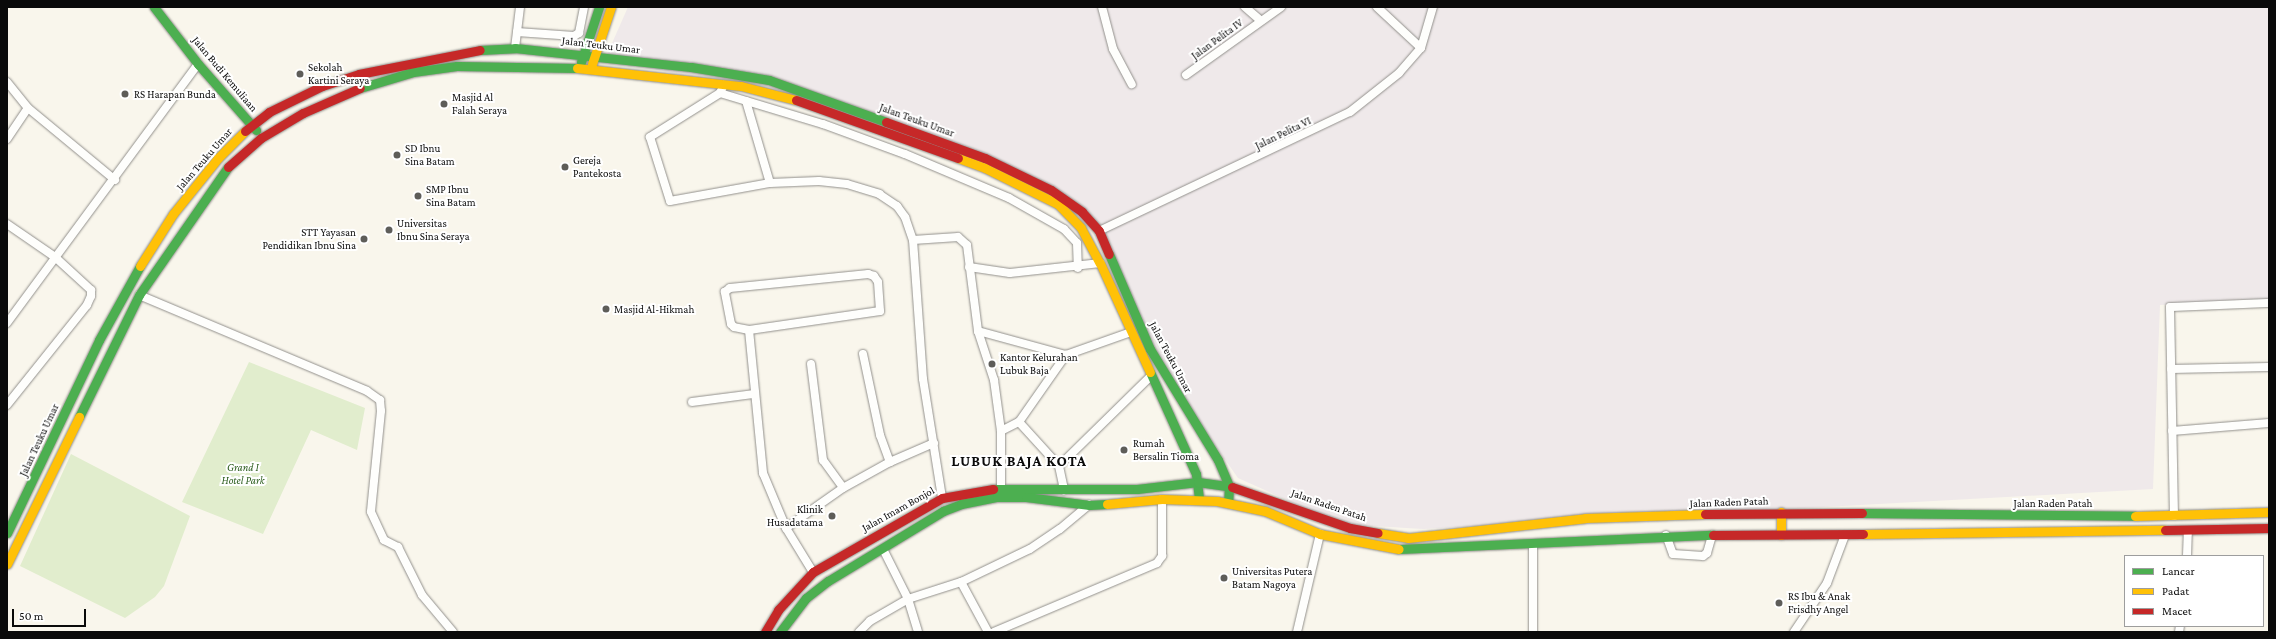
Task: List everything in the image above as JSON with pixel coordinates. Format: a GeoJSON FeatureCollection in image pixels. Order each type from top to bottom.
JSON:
{"type":"FeatureCollection","features":[{"type":"Feature","properties":{"kind":"main road","name":"Jalan Budi Kemuliaan"},"geometry":{"type":"LineString","coordinates":[[154,7],[198,64],[252,124],[261,138]]}},
{"type":"Feature","properties":{"kind":"main road"},"geometry":{"type":"LineString","coordinates":[[580,68],[582,55],[599,7]]}},
{"type":"Feature","properties":{"kind":"main road"},"geometry":{"type":"LineString","coordinates":[[592,70],[593,58],[611,7]]}},
{"type":"Feature","properties":{"kind":"main road","name":"Jalan Teuku Umar"},"geometry":{"type":"LineString","coordinates":[[7,533],[99,340],[148,252],[173,214],[218,158],[252,124],[269,112],[322,86],[359,74],[473,50],[515,48],[582,55],[593,58],[699,68],[769,80],[818,96],[985,158],[1030,178],[1082,212],[1099,231],[1150,349],[1218,460],[1229,486],[1228,503]]}},
{"type":"Feature","properties":{"kind":"main road","name":"Jalan Teuku Umar"},"geometry":{"type":"LineString","coordinates":[[7,564],[139,294],[226,169],[261,138],[303,113],[370,83],[413,72],[457,66],[580,68],[722,89],[741,86],[813,104],[985,168],[1058,204],[1081,228],[1100,263],[1198,482],[1199,500]]}},
{"type":"Feature","properties":{"kind":"main road","name":"Jalan Raden Patah"},"geometry":{"type":"LineString","coordinates":[[1198,482],[1229,486],[1284,503],[1350,528],[1408,538],[1585,518],[1781,512],[2174,516],[2267,512]]}},
{"type":"Feature","properties":{"kind":"main road","name":"Jalan Imam Bonjol"},"geometry":{"type":"LineString","coordinates":[[765,632],[778,610],[813,572],[942,498],[1000,486],[1064,490],[1137,489],[1198,482]]}},
{"type":"Feature","properties":{"kind":"main road"},"geometry":{"type":"LineString","coordinates":[[780,632],[806,598],[828,581],[883,549],[943,511],[961,504],[1004,497],[1089,505],[1162,499],[1199,500],[1228,503],[1265,511],[1320,534],[1390,549],[1408,550],[1666,535],[1845,535],[2188,531],[2267,528],[2267,512]]}},
{"type":"Feature","properties":{"kind":"main road"},"geometry":{"type":"LineString","coordinates":[[1781,512],[1781,535]]}},
{"type":"Feature","properties":{"kind":"street"},"geometry":{"type":"LineString","coordinates":[[515,48],[520,7]]}},
{"type":"Feature","properties":{"kind":"street"},"geometry":{"type":"LineString","coordinates":[[517,32],[574,36],[579,33],[584,7]]}},
{"type":"Feature","properties":{"kind":"street"},"geometry":{"type":"LineString","coordinates":[[1102,7],[1113,49],[1132,84]]}},
{"type":"Feature","properties":{"kind":"street"},"geometry":{"type":"LineString","coordinates":[[1245,7],[1260,20]]}},
{"type":"Feature","properties":{"kind":"street","name":"Jalan Pelita IV"},"geometry":{"type":"LineString","coordinates":[[1186,75],[1260,20],[1281,7]]}},
{"type":"Feature","properties":{"kind":"street"},"geometry":{"type":"LineString","coordinates":[[1377,7],[1421,48]]}},
{"type":"Feature","properties":{"kind":"street","name":"Jalan Pelita VI"},"geometry":{"type":"LineString","coordinates":[[1099,231],[1350,112],[1399,73],[1421,48],[1433,7]]}},
{"type":"Feature","properties":{"kind":"street"},"geometry":{"type":"LineString","coordinates":[[7,323],[114,180],[198,64]]}},
{"type":"Feature","properties":{"kind":"street"},"geometry":{"type":"LineString","coordinates":[[7,82],[28,108],[114,180]]}},
{"type":"Feature","properties":{"kind":"street"},"geometry":{"type":"LineString","coordinates":[[942,498],[923,379],[913,240],[905,217],[897,206],[879,194],[847,184],[819,181],[770,183],[670,201],[650,138],[722,89],[746,101],[823,124],[905,154],[1022,204],[1064,229],[1077,243],[1078,268]]}},
{"type":"Feature","properties":{"kind":"street"},"geometry":{"type":"LineString","coordinates":[[746,101],[770,183]]}},
{"type":"Feature","properties":{"kind":"street"},"geometry":{"type":"LineString","coordinates":[[7,139],[28,108]]}},
{"type":"Feature","properties":{"kind":"street"},"geometry":{"type":"LineString","coordinates":[[7,224],[55,257],[91,290],[91,296],[87,305],[7,405]]}},
{"type":"Feature","properties":{"kind":"street"},"geometry":{"type":"LineString","coordinates":[[913,240],[958,237],[967,245],[978,330],[994,380],[1001,431],[1000,486]]}},
{"type":"Feature","properties":{"kind":"street"},"geometry":{"type":"LineString","coordinates":[[969,267],[1010,273],[1078,268],[1100,263]]}},
{"type":"Feature","properties":{"kind":"street"},"geometry":{"type":"LineString","coordinates":[[868,274],[874,276],[878,282],[880,311],[749,330],[732,326],[726,290],[868,274]]}},
{"type":"Feature","properties":{"kind":"street"},"geometry":{"type":"LineString","coordinates":[[139,294],[367,391],[380,400],[381,411],[371,512],[384,540],[398,547],[422,595],[453,632]]}},
{"type":"Feature","properties":{"kind":"street"},"geometry":{"type":"LineString","coordinates":[[2174,516],[2170,307],[2269,303]]}},
{"type":"Feature","properties":{"kind":"street"},"geometry":{"type":"LineString","coordinates":[[749,330],[754,394],[763,472],[786,528],[813,572]]}},
{"type":"Feature","properties":{"kind":"street"},"geometry":{"type":"LineString","coordinates":[[978,330],[1066,355],[1131,332]]}},
{"type":"Feature","properties":{"kind":"street"},"geometry":{"type":"LineString","coordinates":[[864,354],[880,435],[890,462]]}},
{"type":"Feature","properties":{"kind":"street"},"geometry":{"type":"LineString","coordinates":[[1001,431],[1019,422],[1066,355]]}},
{"type":"Feature","properties":{"kind":"street"},"geometry":{"type":"LineString","coordinates":[[811,364],[823,460],[843,488]]}},
{"type":"Feature","properties":{"kind":"street"},"geometry":{"type":"LineString","coordinates":[[2171,369],[2269,367]]}},
{"type":"Feature","properties":{"kind":"street"},"geometry":{"type":"LineString","coordinates":[[1059,466],[1150,377]]}},
{"type":"Feature","properties":{"kind":"street"},"geometry":{"type":"LineString","coordinates":[[692,402],[754,394]]}},
{"type":"Feature","properties":{"kind":"street"},"geometry":{"type":"LineString","coordinates":[[1019,422],[1059,466],[1064,490]]}},
{"type":"Feature","properties":{"kind":"street"},"geometry":{"type":"LineString","coordinates":[[2172,431],[2269,423]]}},
{"type":"Feature","properties":{"kind":"street"},"geometry":{"type":"LineString","coordinates":[[786,528],[843,488],[890,462],[934,443]]}},
{"type":"Feature","properties":{"kind":"street"},"geometry":{"type":"LineString","coordinates":[[994,632],[1157,563],[1162,556],[1162,499]]}},
{"type":"Feature","properties":{"kind":"street"},"geometry":{"type":"LineString","coordinates":[[859,632],[870,621],[908,599],[961,582],[1048,538],[1089,505]]}},
{"type":"Feature","properties":{"kind":"street"},"geometry":{"type":"LineString","coordinates":[[2187,555],[2188,531]]}},
{"type":"Feature","properties":{"kind":"street"},"geometry":{"type":"LineString","coordinates":[[1297,632],[1320,534]]}},
{"type":"Feature","properties":{"kind":"street"},"geometry":{"type":"LineString","coordinates":[[1666,535],[1673,554],[1703,556],[1707,553],[1712,535]]}},
{"type":"Feature","properties":{"kind":"street"},"geometry":{"type":"LineString","coordinates":[[1794,632],[1827,583],[1845,535]]}},
{"type":"Feature","properties":{"kind":"street"},"geometry":{"type":"LineString","coordinates":[[1533,543],[1533,632]]}},
{"type":"Feature","properties":{"kind":"street"},"geometry":{"type":"LineString","coordinates":[[883,549],[908,599],[918,632]]}},
{"type":"Feature","properties":{"kind":"street"},"geometry":{"type":"LineString","coordinates":[[961,582],[988,632]]}},
{"type":"Feature","properties":{"kind":"shaded area"},"geometry":{"type":"Polygon","coordinates":[[[628,7],[2269,7],[2269,300],[2160,305],[2153,489],[1423,529],[1340,524],[1238,478],[1149,351],[1100,227],[971,159],[792,98],[605,59],[628,7]]]}},
{"type":"Feature","properties":{"kind":"green space","name":"Grand I Hotel Park"},"geometry":{"type":"Polygon","coordinates":[[[249,362],[365,408],[357,450],[311,430],[263,534],[182,502],[249,362]]]}},
{"type":"Feature","properties":{"kind":"green space"},"geometry":{"type":"Polygon","coordinates":[[[71,454],[190,516],[164,586],[155,597],[125,618],[20,566],[71,454]]]}},
{"type":"Feature","properties":{"kind":"traffic: fast"},"geometry":{"type":"LineString","coordinates":[[154,7],[198,64],[256,130]]}},
{"type":"Feature","properties":{"kind":"traffic: fast"},"geometry":{"type":"LineString","coordinates":[[581,62],[599,7]]}},
{"type":"Feature","properties":{"kind":"traffic: fast"},"geometry":{"type":"LineString","coordinates":[[480,50],[515,48],[691,67],[769,80],[886,122]]}},
{"type":"Feature","properties":{"kind":"traffic: fast"},"geometry":{"type":"LineString","coordinates":[[360,88],[413,72],[457,66],[577,68]]}},
{"type":"Feature","properties":{"kind":"traffic: fast"},"geometry":{"type":"LineString","coordinates":[[79,417],[139,295],[228,167]]}},
{"type":"Feature","properties":{"kind":"traffic: fast"},"geometry":{"type":"LineString","coordinates":[[1109,254],[1150,349],[1218,460],[1229,486],[1228,503]]}},
{"type":"Feature","properties":{"kind":"traffic: fast"},"geometry":{"type":"LineString","coordinates":[[7,533],[99,340],[140,266]]}},
{"type":"Feature","properties":{"kind":"traffic: fast"},"geometry":{"type":"LineString","coordinates":[[1150,372],[1196,474],[1199,500]]}},
{"type":"Feature","properties":{"kind":"traffic: fast"},"geometry":{"type":"LineString","coordinates":[[993,489],[1137,489],[1198,482],[1232,487]]}},
{"type":"Feature","properties":{"kind":"traffic: fast"},"geometry":{"type":"LineString","coordinates":[[780,632],[806,598],[828,581],[943,511],[961,504],[997,497],[1026,497],[1089,505],[1107,504]]}},
{"type":"Feature","properties":{"kind":"traffic: fast"},"geometry":{"type":"LineString","coordinates":[[1862,513],[2135,516]]}},
{"type":"Feature","properties":{"kind":"traffic: fast"},"geometry":{"type":"LineString","coordinates":[[1399,549],[1713,535]]}},
{"type":"Feature","properties":{"kind":"traffic: slow"},"geometry":{"type":"LineString","coordinates":[[592,64],[611,7]]}},
{"type":"Feature","properties":{"kind":"traffic: slow"},"geometry":{"type":"LineString","coordinates":[[577,68],[741,86],[796,100]]}},
{"type":"Feature","properties":{"kind":"traffic: slow"},"geometry":{"type":"LineString","coordinates":[[140,266],[173,214],[218,158],[245,131]]}},
{"type":"Feature","properties":{"kind":"traffic: slow"},"geometry":{"type":"LineString","coordinates":[[958,158],[985,168],[1058,204],[1081,228],[1100,263],[1150,372]]}},
{"type":"Feature","properties":{"kind":"traffic: slow"},"geometry":{"type":"LineString","coordinates":[[7,564],[79,417]]}},
{"type":"Feature","properties":{"kind":"traffic: slow"},"geometry":{"type":"LineString","coordinates":[[1107,504],[1162,499],[1217,501],[1265,511],[1320,534],[1399,549]]}},
{"type":"Feature","properties":{"kind":"traffic: slow"},"geometry":{"type":"LineString","coordinates":[[1781,512],[1781,535]]}},
{"type":"Feature","properties":{"kind":"traffic: slow"},"geometry":{"type":"LineString","coordinates":[[2135,516],[2269,512]]}},
{"type":"Feature","properties":{"kind":"traffic: slow"},"geometry":{"type":"LineString","coordinates":[[1378,533],[1408,538],[1585,518],[1705,514]]}},
{"type":"Feature","properties":{"kind":"traffic: slow"},"geometry":{"type":"LineString","coordinates":[[1863,534],[2165,530]]}},
{"type":"Feature","properties":{"kind":"traffic: jam"},"geometry":{"type":"LineString","coordinates":[[245,131],[269,112],[322,86],[359,74],[480,50]]}},
{"type":"Feature","properties":{"kind":"traffic: jam"},"geometry":{"type":"LineString","coordinates":[[228,167],[261,138],[303,113],[360,88]]}},
{"type":"Feature","properties":{"kind":"traffic: jam"},"geometry":{"type":"LineString","coordinates":[[796,100],[958,158]]}},
{"type":"Feature","properties":{"kind":"traffic: jam"},"geometry":{"type":"LineString","coordinates":[[886,122],[985,158],[1051,190],[1082,212],[1099,231],[1109,254]]}},
{"type":"Feature","properties":{"kind":"traffic: jam"},"geometry":{"type":"LineString","coordinates":[[1232,487],[1350,528],[1378,533]]}},
{"type":"Feature","properties":{"kind":"traffic: jam"},"geometry":{"type":"LineString","coordinates":[[765,632],[778,610],[813,572],[942,498],[993,489]]}},
{"type":"Feature","properties":{"kind":"traffic: jam"},"geometry":{"type":"LineString","coordinates":[[1705,514],[1862,513]]}},
{"type":"Feature","properties":{"kind":"traffic: jam"},"geometry":{"type":"LineString","coordinates":[[2165,530],[2269,528]]}},
{"type":"Feature","properties":{"kind":"traffic: jam"},"geometry":{"type":"LineString","coordinates":[[1713,535],[1863,534]]}},
{"type":"Feature","properties":{"kind":"place","name":"Sekolah Kartini Seraya"},"geometry":{"type":"Point","coordinates":[300,74]}},
{"type":"Feature","properties":{"kind":"place","name":"RS Harapan Bunda"},"geometry":{"type":"Point","coordinates":[125,94]}},
{"type":"Feature","properties":{"kind":"place","name":"Masjid Al Falah Seraya"},"geometry":{"type":"Point","coordinates":[444,104]}},
{"type":"Feature","properties":{"kind":"place","name":"SD Ibnu Sina Batam"},"geometry":{"type":"Point","coordinates":[397,155]}},
{"type":"Feature","properties":{"kind":"place","name":"Gereja Pantekosta"},"geometry":{"type":"Point","coordinates":[565,167]}},
{"type":"Feature","properties":{"kind":"place","name":"SMP Ibnu Sina Batam"},"geometry":{"type":"Point","coordinates":[418,196]}},
{"type":"Feature","properties":{"kind":"place","name":"Universitas Ibnu Sina Seraya"},"geometry":{"type":"Point","coordinates":[389,230]}},
{"type":"Feature","properties":{"kind":"place","name":"STT Yayasan Pendidikan Ibnu Sina"},"geometry":{"type":"Point","coordinates":[364,239]}},
{"type":"Feature","properties":{"kind":"place","name":"Masjid Al-Hikmah"},"geometry":{"type":"Point","coordinates":[606,309]}},
{"type":"Feature","properties":{"kind":"place","name":"Kantor Kelurahan Lubuk Baja"},"geometry":{"type":"Point","coordinates":[992,364]}},
{"type":"Feature","properties":{"kind":"place","name":"Rumah Bersalin Tioma"},"geometry":{"type":"Point","coordinates":[1124,450]}},
{"type":"Feature","properties":{"kind":"place","name":"Klinik Husadatama"},"geometry":{"type":"Point","coordinates":[832,516]}},
{"type":"Feature","properties":{"kind":"place","name":"Universitas Putera Batam Nagoya"},"geometry":{"type":"Point","coordinates":[1224,578]}},
{"type":"Feature","properties":{"kind":"place","name":"RS Ibu & Anak Frisdhy Angel"},"geometry":{"type":"Point","coordinates":[1779,603]}},
{"type":"Feature","properties":{"kind":"district","name":"LUBUK BAJA KOTA"},"geometry":{"type":"Point","coordinates":[1019,462]}}]}
